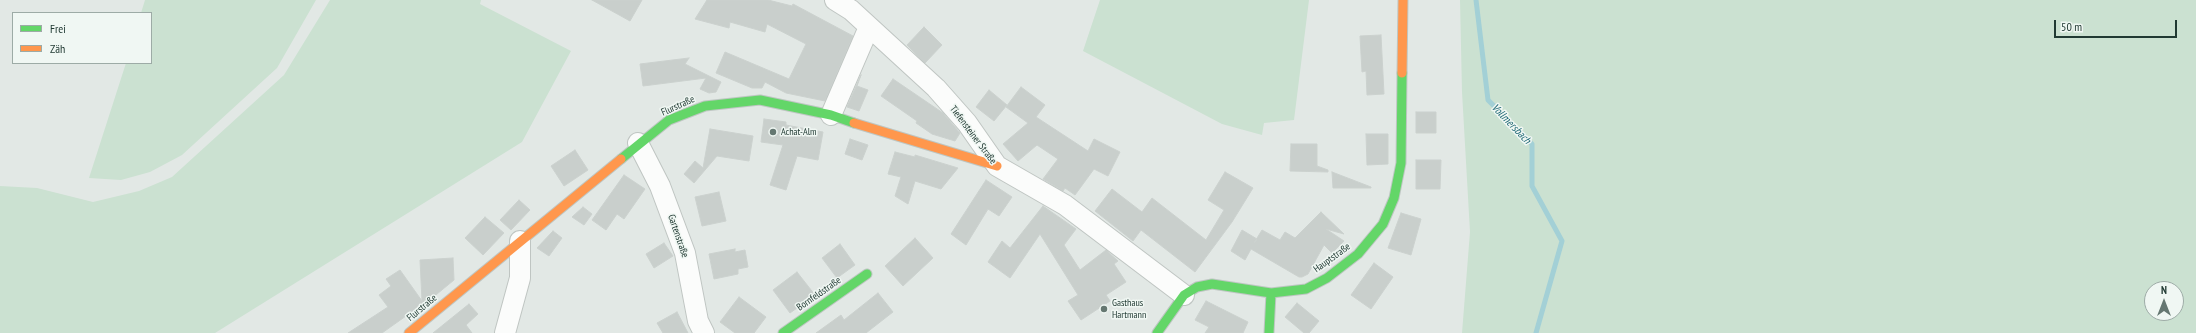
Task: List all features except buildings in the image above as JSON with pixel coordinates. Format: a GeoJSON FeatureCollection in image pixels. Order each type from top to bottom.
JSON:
{"type":"FeatureCollection","features":[{"type":"Feature","properties":{"kind":"street","name":"Tiefensteiner Straße"},"geometry":{"type":"LineString","coordinates":[[835,0],[850,10],[936,88],[967,123],[997,166],[1065,205],[1184,295]]}},
{"type":"Feature","properties":{"kind":"street","name":"Hauptstraße"},"geometry":{"type":"LineString","coordinates":[[1156,333],[1184,295],[1197,287],[1212,284],[1241,287],[1271,293],[1306,289],[1327,278],[1358,254],[1383,224],[1394,198],[1401,163],[1403,0]]}},
{"type":"Feature","properties":{"kind":"street"},"geometry":{"type":"LineString","coordinates":[[831,115],[869,27]]}},
{"type":"Feature","properties":{"kind":"street","name":"Flurstraße"},"geometry":{"type":"LineString","coordinates":[[409,333],[638,143],[669,120],[705,106],[760,100],[831,115],[881,132],[997,166]]}},
{"type":"Feature","properties":{"kind":"street","name":"Gartenstraße"},"geometry":{"type":"LineString","coordinates":[[638,143],[660,186],[685,253],[698,321],[704,333]]}},
{"type":"Feature","properties":{"kind":"street"},"geometry":{"type":"LineString","coordinates":[[505,333],[520,278],[520,241]]}},
{"type":"Feature","properties":{"kind":"street","name":"Bornfeldstraße"},"geometry":{"type":"LineString","coordinates":[[783,333],[867,274]]}},
{"type":"Feature","properties":{"kind":"street"},"geometry":{"type":"LineString","coordinates":[[1269,333],[1271,293]]}},
{"type":"Feature","properties":{"kind":"green space"},"geometry":{"type":"Polygon","coordinates":[[[145,0],[316,0],[277,68],[182,155],[150,172],[121,180],[89,178],[126,64],[152,64],[152,12],[141,12],[145,0]]]}},
{"type":"Feature","properties":{"kind":"green space"},"geometry":{"type":"Polygon","coordinates":[[[330,0],[481,0],[480,4],[571,51],[522,142],[215,333],[0,333],[0,186],[37,188],[93,202],[139,191],[172,177],[284,75],[330,0]]]}},
{"type":"Feature","properties":{"kind":"green space"},"geometry":{"type":"Polygon","coordinates":[[[1100,0],[1309,0],[1294,120],[1264,123],[1262,135],[1222,124],[1083,51],[1100,0]]]}},
{"type":"Feature","properties":{"kind":"green space"},"geometry":{"type":"Polygon","coordinates":[[[1460,0],[2196,0],[2196,333],[1462,333],[1470,232],[1462,92],[1460,0]]]}},
{"type":"Feature","properties":{"kind":"waterway","name":"Vollmersbach"},"geometry":{"type":"LineString","coordinates":[[1476,0],[1488,100],[1532,144],[1532,186],[1562,241],[1536,333]]}},
{"type":"Feature","properties":{"kind":"traffic: fast"},"geometry":{"type":"LineString","coordinates":[[1157,333],[1184,295],[1197,287],[1212,284],[1271,293],[1306,289],[1327,278],[1358,254],[1383,224],[1394,198],[1401,163],[1402,73]]}},
{"type":"Feature","properties":{"kind":"traffic: fast"},"geometry":{"type":"LineString","coordinates":[[621,159],[669,120],[705,106],[760,100],[831,115],[854,123]]}},
{"type":"Feature","properties":{"kind":"traffic: fast"},"geometry":{"type":"LineString","coordinates":[[783,333],[867,274]]}},
{"type":"Feature","properties":{"kind":"traffic: fast"},"geometry":{"type":"LineString","coordinates":[[1269,333],[1271,293]]}},
{"type":"Feature","properties":{"kind":"traffic: slow"},"geometry":{"type":"LineString","coordinates":[[1402,73],[1403,0]]}},
{"type":"Feature","properties":{"kind":"traffic: slow"},"geometry":{"type":"LineString","coordinates":[[854,123],[997,166]]}},
{"type":"Feature","properties":{"kind":"traffic: slow"},"geometry":{"type":"LineString","coordinates":[[409,333],[621,159]]}},
{"type":"Feature","properties":{"kind":"place","name":"Achat-Alm"},"geometry":{"type":"Point","coordinates":[773,132]}},
{"type":"Feature","properties":{"kind":"place","name":"Gasthaus Hartmann"},"geometry":{"type":"Point","coordinates":[1104,309]}}]}
